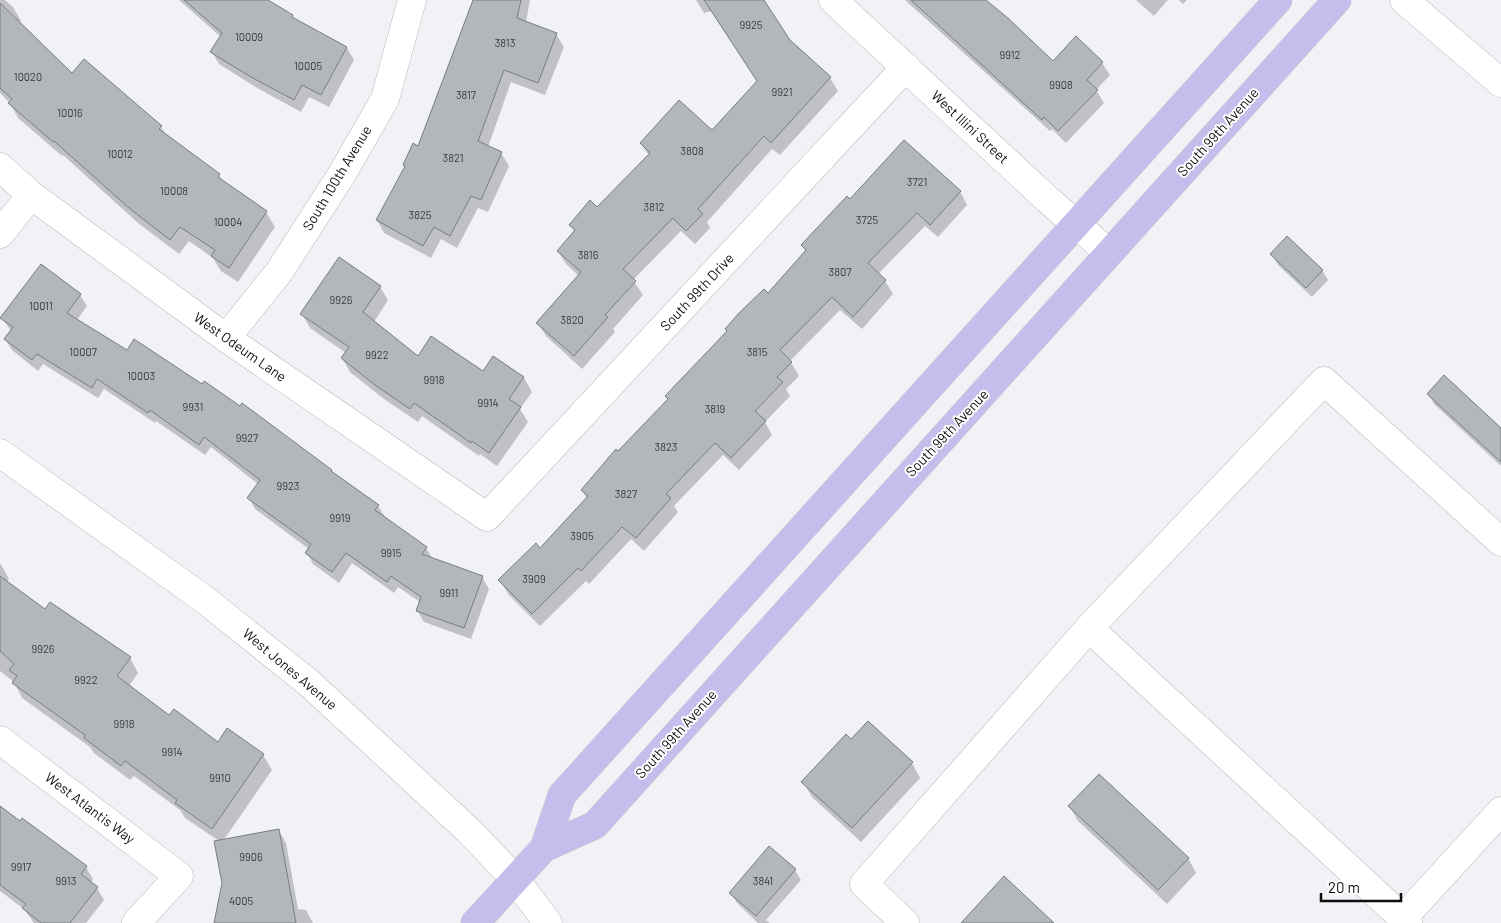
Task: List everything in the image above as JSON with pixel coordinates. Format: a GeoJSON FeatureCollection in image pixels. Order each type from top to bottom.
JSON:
{"type":"FeatureCollection","features":[{"type":"Feature","properties":{"kind":"main road","name":"South 99th Avenue"},"geometry":{"type":"LineString","coordinates":[[544,848],[562,795],[1278,0]]}},
{"type":"Feature","properties":{"kind":"main road","name":"South 99th Avenue"},"geometry":{"type":"LineString","coordinates":[[475,923],[544,848],[595,824],[1337,0]]}},
{"type":"Feature","properties":{"kind":"street","name":"West Illini Street"},"geometry":{"type":"LineString","coordinates":[[833,0],[1047,199],[1109,253]]}},
{"type":"Feature","properties":{"kind":"street"},"geometry":{"type":"LineString","coordinates":[[1404,0],[1501,83]]}},
{"type":"Feature","properties":{"kind":"street","name":"South 100th Avenue"},"geometry":{"type":"LineString","coordinates":[[226,338],[279,272],[342,174],[385,99],[408,1]]}},
{"type":"Feature","properties":{"kind":"street","name":"South 99th Drive"},"geometry":{"type":"LineString","coordinates":[[487,517],[906,67]]}},
{"type":"Feature","properties":{"kind":"street","name":"West Odeum Lane"},"geometry":{"type":"LineString","coordinates":[[0,167],[31,195],[226,338],[487,517]]}},
{"type":"Feature","properties":{"kind":"street"},"geometry":{"type":"LineString","coordinates":[[0,234],[31,195]]}},
{"type":"Feature","properties":{"kind":"street"},"geometry":{"type":"LineString","coordinates":[[905,923],[864,884],[1089,628],[1324,381],[1501,542]]}},
{"type":"Feature","properties":{"kind":"street","name":"West Jones Avenue"},"geometry":{"type":"LineString","coordinates":[[0,453],[205,600],[309,682],[468,830],[515,879],[548,923]]}},
{"type":"Feature","properties":{"kind":"street"},"geometry":{"type":"LineString","coordinates":[[1089,628],[1406,920],[1501,811]]}},
{"type":"Feature","properties":{"kind":"street","name":"West Atlantis Way"},"geometry":{"type":"LineString","coordinates":[[0,740],[179,876],[136,923]]}},
{"type":"Feature","properties":{"kind":"building"},"geometry":{"type":"Polygon","coordinates":[[[184,0],[268,0],[293,15],[292,17],[347,47],[321,95],[302,85],[294,100],[210,52],[222,33],[184,0]]]}},
{"type":"Feature","properties":{"kind":"building"},"geometry":{"type":"Polygon","coordinates":[[[473,0],[521,0],[517,18],[557,33],[538,83],[504,70],[478,141],[502,152],[481,200],[471,196],[450,236],[434,227],[423,246],[376,220],[405,166],[403,165],[413,143],[418,146],[473,0]]]}},
{"type":"Feature","properties":{"kind":"building"},"geometry":{"type":"Polygon","coordinates":[[[704,0],[764,0],[790,40],[831,77],[771,143],[764,136],[698,209],[703,214],[686,231],[673,218],[623,269],[636,281],[605,315],[608,317],[574,356],[536,323],[581,272],[557,251],[575,230],[569,225],[590,200],[597,207],[650,153],[640,143],[679,100],[712,130],[757,81],[704,0]]]}},
{"type":"Feature","properties":{"kind":"building"},"geometry":{"type":"Polygon","coordinates":[[[911,0],[986,0],[1053,61],[1076,36],[1103,62],[1087,80],[1098,90],[1058,131],[1044,117],[1042,120],[911,0]]]}},
{"type":"Feature","properties":{"kind":"building"},"geometry":{"type":"Polygon","coordinates":[[[0,3],[72,73],[84,59],[162,126],[159,129],[220,174],[218,177],[267,211],[229,268],[211,256],[215,250],[180,227],[170,240],[129,208],[8,103],[12,99],[0,88],[0,3]]]}},
{"type":"Feature","properties":{"kind":"building"},"geometry":{"type":"Polygon","coordinates":[[[904,140],[961,191],[930,225],[917,213],[868,263],[886,280],[853,317],[832,297],[780,350],[792,362],[777,377],[783,382],[755,411],[766,421],[731,458],[715,443],[666,494],[671,498],[636,538],[622,527],[581,571],[578,568],[532,614],[498,580],[536,543],[540,548],[588,496],[581,490],[616,449],[618,451],[668,399],[665,396],[727,331],[725,329],[739,313],[764,289],[768,293],[806,250],[801,245],[847,196],[850,199],[904,140]]]}},
{"type":"Feature","properties":{"kind":"building"},"geometry":{"type":"Polygon","coordinates":[[[1287,236],[1323,270],[1306,288],[1270,254],[1287,236]]]}},
{"type":"Feature","properties":{"kind":"building"},"geometry":{"type":"Polygon","coordinates":[[[339,257],[381,286],[363,312],[418,356],[431,336],[483,371],[493,356],[524,377],[509,399],[521,407],[489,453],[472,441],[471,443],[414,403],[410,409],[375,385],[341,358],[349,347],[300,314],[339,257]]]}},
{"type":"Feature","properties":{"kind":"building"},"geometry":{"type":"Polygon","coordinates":[[[41,264],[81,294],[67,313],[127,350],[134,339],[202,384],[204,381],[240,406],[242,403],[379,505],[375,510],[427,547],[422,554],[483,576],[464,628],[416,611],[421,597],[391,576],[387,582],[346,553],[332,572],[305,553],[311,544],[247,498],[260,480],[204,437],[199,445],[150,410],[148,413],[97,379],[92,388],[37,354],[32,360],[4,339],[13,327],[0,318],[41,264]]]}},
{"type":"Feature","properties":{"kind":"building"},"geometry":{"type":"Polygon","coordinates":[[[1444,375],[1501,428],[1501,462],[1427,394],[1444,375]]]}},
{"type":"Feature","properties":{"kind":"building"},"geometry":{"type":"Polygon","coordinates":[[[0,576],[45,609],[50,602],[131,657],[117,676],[169,715],[174,709],[218,742],[227,728],[264,754],[212,829],[175,803],[177,800],[125,761],[121,766],[84,738],[85,735],[12,683],[17,676],[9,670],[14,664],[0,651],[0,576]]]}},
{"type":"Feature","properties":{"kind":"building"},"geometry":{"type":"Polygon","coordinates":[[[868,721],[913,762],[852,828],[801,782],[846,734],[851,739],[868,721]]]}},
{"type":"Feature","properties":{"kind":"building"},"geometry":{"type":"Polygon","coordinates":[[[1099,774],[1189,858],[1158,890],[1068,806],[1099,774]]]}},
{"type":"Feature","properties":{"kind":"building"},"geometry":{"type":"Polygon","coordinates":[[[0,806],[20,821],[22,818],[87,866],[81,874],[98,887],[70,923],[41,923],[22,908],[26,904],[0,885],[0,806]]]}},
{"type":"Feature","properties":{"kind":"building"},"geometry":{"type":"Polygon","coordinates":[[[279,829],[296,923],[214,923],[222,883],[214,841],[279,829]]]}},
{"type":"Feature","properties":{"kind":"building"},"geometry":{"type":"Polygon","coordinates":[[[769,846],[796,869],[756,916],[729,893],[769,846]]]}},
{"type":"Feature","properties":{"kind":"building"},"geometry":{"type":"Polygon","coordinates":[[[1004,876],[1054,923],[961,923],[1004,876]]]}}]}
